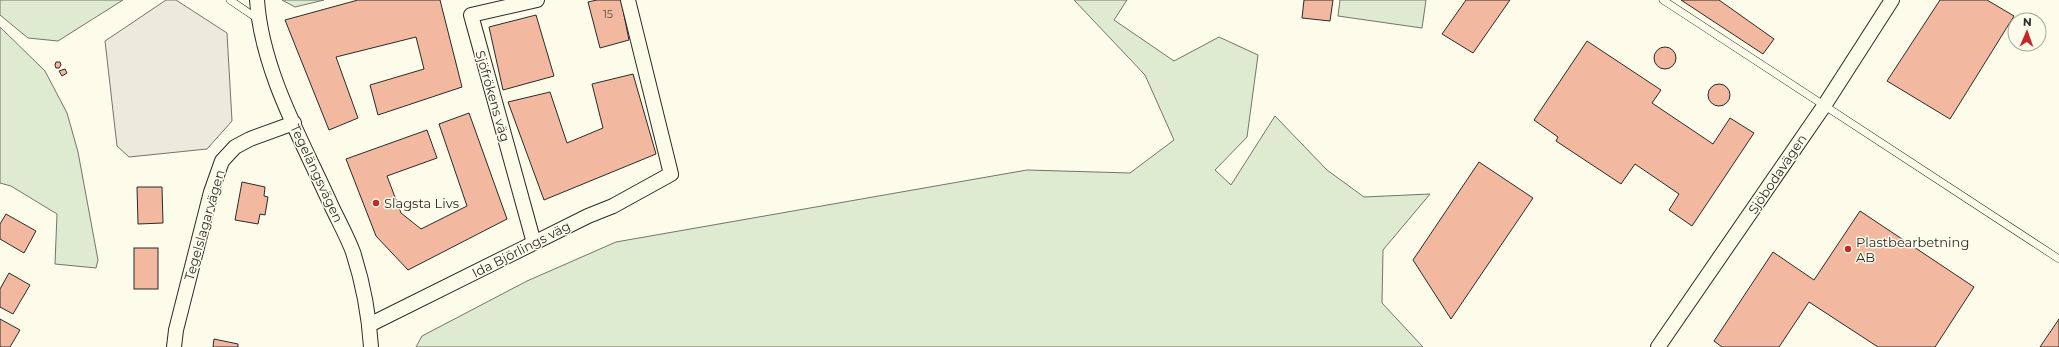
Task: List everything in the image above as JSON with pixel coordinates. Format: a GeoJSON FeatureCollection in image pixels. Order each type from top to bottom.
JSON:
{"type":"FeatureCollection","features":[{"type":"Feature","properties":{"kind":"street","name":"Tegelängsvägen"},"geometry":{"type":"LineString","coordinates":[[257,0],[258,19],[265,48],[276,81],[352,250],[363,288],[370,325],[371,347]]}},
{"type":"Feature","properties":{"kind":"street","name":"Sjöfrökens väg"},"geometry":{"type":"LineString","coordinates":[[534,242],[470,15],[537,0]]}},
{"type":"Feature","properties":{"kind":"street","name":"Ida Björlings väg"},"geometry":{"type":"LineString","coordinates":[[370,325],[534,242],[588,216],[613,206],[672,174],[628,0]]}},
{"type":"Feature","properties":{"kind":"street","name":"Sjöbodavägen"},"geometry":{"type":"LineString","coordinates":[[1658,347],[1824,106],[1892,0]]}},
{"type":"Feature","properties":{"kind":"street","name":"Tegelslagarvägen"},"geometry":{"type":"LineString","coordinates":[[174,347],[176,330],[211,192],[222,161],[235,147],[250,139],[294,123]]}},
{"type":"Feature","properties":{"kind":"lane"},"geometry":{"type":"LineString","coordinates":[[230,0],[258,19]]}},
{"type":"Feature","properties":{"kind":"lane"},"geometry":{"type":"LineString","coordinates":[[1662,0],[2059,259]]}},
{"type":"Feature","properties":{"kind":"green space"},"geometry":{"type":"Polygon","coordinates":[[[0,0],[123,0],[58,41],[28,38],[0,15],[0,0]]]}},
{"type":"Feature","properties":{"kind":"green space"},"geometry":{"type":"Polygon","coordinates":[[[282,0],[324,0],[295,7],[282,0]]]}},
{"type":"Feature","properties":{"kind":"green space"},"geometry":{"type":"Polygon","coordinates":[[[1074,0],[1127,0],[1114,20],[1174,61],[1219,37],[1258,55],[1247,137],[1215,170],[1231,185],[1275,116],[1327,170],[1364,197],[1430,194],[1383,250],[1382,303],[1423,347],[416,347],[422,336],[527,281],[616,242],[1027,170],[1130,173],[1174,140],[1145,75],[1074,0]]]}},
{"type":"Feature","properties":{"kind":"green space"},"geometry":{"type":"Polygon","coordinates":[[[1340,0],[1426,0],[1422,28],[1338,16],[1340,0]]]}},
{"type":"Feature","properties":{"kind":"green space"},"geometry":{"type":"Polygon","coordinates":[[[0,27],[45,71],[67,113],[78,152],[98,260],[96,268],[55,264],[57,214],[11,186],[0,183],[0,27]]]}},
{"type":"Feature","properties":{"kind":"shaded area"},"geometry":{"type":"Polygon","coordinates":[[[166,0],[176,0],[227,33],[232,121],[207,149],[129,157],[117,146],[105,41],[166,0]]]}},
{"type":"Feature","properties":{"kind":"building"},"geometry":{"type":"Polygon","coordinates":[[[358,0],[440,0],[462,87],[378,115],[370,85],[424,69],[416,37],[336,57],[358,118],[329,130],[285,20],[358,0]]]}},
{"type":"Feature","properties":{"kind":"building"},"geometry":{"type":"Polygon","coordinates":[[[597,0],[621,0],[629,40],[600,48],[588,2],[597,0]]]}},
{"type":"Feature","properties":{"kind":"building"},"geometry":{"type":"Polygon","coordinates":[[[1304,0],[1333,0],[1330,21],[1302,18],[1304,0]]]}},
{"type":"Feature","properties":{"kind":"building"},"geometry":{"type":"Polygon","coordinates":[[[1466,0],[1510,0],[1473,53],[1442,34],[1466,0]]]}},
{"type":"Feature","properties":{"kind":"building"},"geometry":{"type":"Polygon","coordinates":[[[1681,0],[1719,0],[1774,39],[1763,54],[1681,0]]]}},
{"type":"Feature","properties":{"kind":"building"},"geometry":{"type":"Polygon","coordinates":[[[1940,0],[1987,0],[2007,12],[2007,27],[1950,119],[1887,81],[1940,0]]]}},
{"type":"Feature","properties":{"kind":"building"},"geometry":{"type":"Polygon","coordinates":[[[536,15],[554,76],[503,90],[489,27],[536,15]]]}},
{"type":"Feature","properties":{"kind":"building"},"geometry":{"type":"Polygon","coordinates":[[[1587,41],[1661,90],[1652,103],[1713,144],[1730,118],[1754,133],[1692,226],[1669,210],[1679,194],[1635,164],[1621,184],[1556,141],[1558,137],[1534,120],[1587,41]]]}},
{"type":"Feature","properties":{"kind":"building"},"geometry":{"type":"Polygon","coordinates":[[[1661,47],[1669,47],[1676,54],[1676,62],[1669,69],[1661,69],[1654,62],[1654,54],[1661,47]]]}},
{"type":"Feature","properties":{"kind":"building"},"geometry":{"type":"Polygon","coordinates":[[[56,62],[60,62],[61,65],[59,68],[56,68],[56,62]]]}},
{"type":"Feature","properties":{"kind":"building"},"geometry":{"type":"Polygon","coordinates":[[[65,69],[67,73],[62,76],[59,71],[65,69]]]}},
{"type":"Feature","properties":{"kind":"building"},"geometry":{"type":"Polygon","coordinates":[[[633,74],[656,154],[544,200],[508,102],[550,92],[567,143],[603,128],[592,84],[633,74]]]}},
{"type":"Feature","properties":{"kind":"building"},"geometry":{"type":"Polygon","coordinates":[[[1719,84],[1727,87],[1730,95],[1727,103],[1719,106],[1711,103],[1708,95],[1711,87],[1719,84]]]}},
{"type":"Feature","properties":{"kind":"building"},"geometry":{"type":"Polygon","coordinates":[[[469,113],[507,219],[408,270],[376,236],[346,159],[427,130],[437,158],[387,176],[401,213],[421,229],[467,206],[439,124],[469,113]]]}},
{"type":"Feature","properties":{"kind":"building"},"geometry":{"type":"Polygon","coordinates":[[[1479,162],[1533,198],[1451,319],[1413,260],[1479,162]]]}},
{"type":"Feature","properties":{"kind":"building"},"geometry":{"type":"Polygon","coordinates":[[[242,182],[265,187],[264,196],[268,197],[265,215],[260,214],[258,224],[235,220],[242,182]]]}},
{"type":"Feature","properties":{"kind":"building"},"geometry":{"type":"Polygon","coordinates":[[[137,187],[162,187],[163,223],[138,224],[137,187]]]}},
{"type":"Feature","properties":{"kind":"building"},"geometry":{"type":"Polygon","coordinates":[[[1860,211],[1974,287],[1935,347],[1878,347],[1809,302],[1779,347],[1722,347],[1714,341],[1773,252],[1814,280],[1860,211]]]}},
{"type":"Feature","properties":{"kind":"building"},"geometry":{"type":"Polygon","coordinates":[[[6,214],[36,231],[24,253],[0,239],[0,224],[6,214]]]}},
{"type":"Feature","properties":{"kind":"building"},"geometry":{"type":"Polygon","coordinates":[[[134,248],[158,248],[158,289],[134,289],[134,248]]]}},
{"type":"Feature","properties":{"kind":"building"},"geometry":{"type":"Polygon","coordinates":[[[9,273],[30,285],[13,314],[0,307],[0,289],[9,273]]]}},
{"type":"Feature","properties":{"kind":"building"},"geometry":{"type":"Polygon","coordinates":[[[0,319],[20,330],[10,347],[0,347],[0,319]]]}},
{"type":"Feature","properties":{"kind":"building"},"geometry":{"type":"Polygon","coordinates":[[[2059,319],[2059,347],[2040,347],[2059,319]]]}},
{"type":"Feature","properties":{"kind":"building"},"geometry":{"type":"Polygon","coordinates":[[[214,339],[238,344],[238,347],[213,347],[214,339]]]}},
{"type":"Feature","properties":{"kind":"place","name":"Slagsta Livs"},"geometry":{"type":"Point","coordinates":[376,203]}},
{"type":"Feature","properties":{"kind":"place","name":"Plastbearbetning AB"},"geometry":{"type":"Point","coordinates":[1848,249]}}]}
